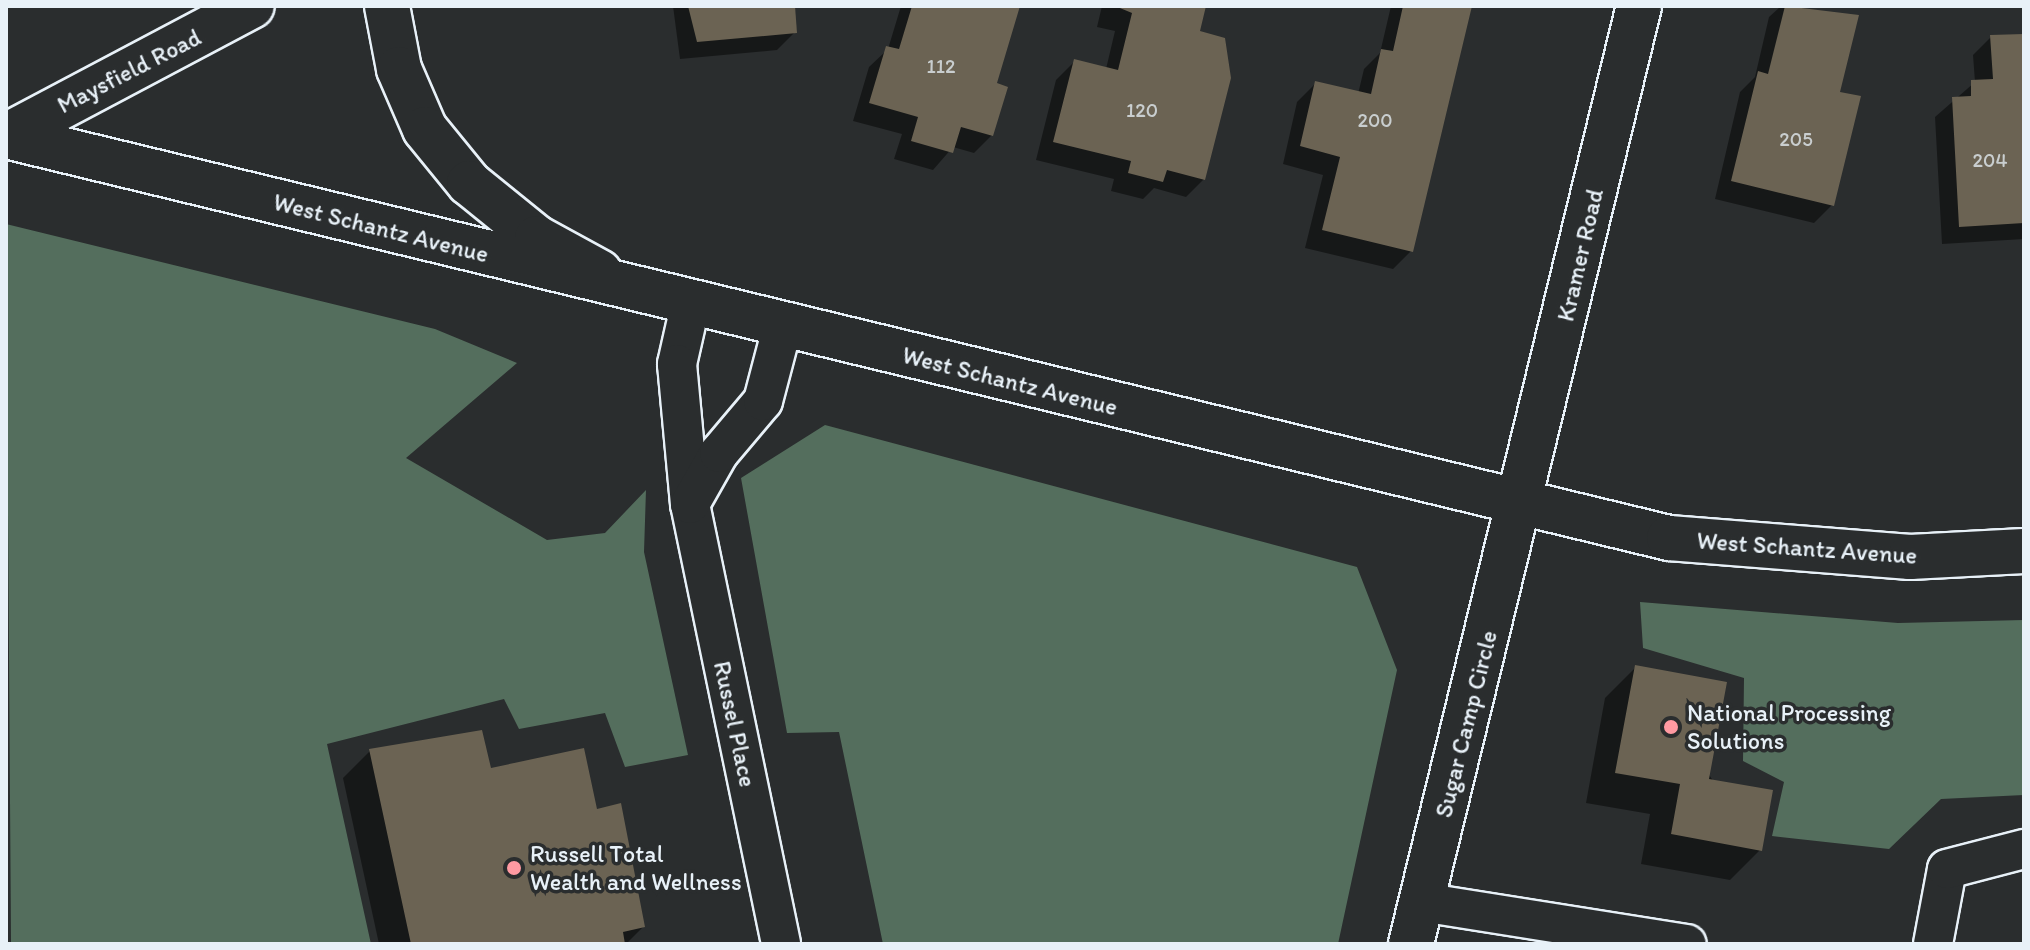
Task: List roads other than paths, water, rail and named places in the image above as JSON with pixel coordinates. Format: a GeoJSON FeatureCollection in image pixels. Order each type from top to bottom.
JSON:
{"type":"FeatureCollection","features":[{"type":"Feature","properties":{"kind":"main road","name":"Maysfield Road"},"geometry":{"type":"LineString","coordinates":[[6,136],[252,6]]}},
{"type":"Feature","properties":{"kind":"main road"},"geometry":{"type":"LineString","coordinates":[[387,6],[399,69],[425,129],[469,183],[537,238],[641,291]]}},
{"type":"Feature","properties":{"kind":"main road","name":"Kramer Road"},"geometry":{"type":"LineString","coordinates":[[1521,504],[1639,6]]}},
{"type":"Feature","properties":{"kind":"main road","name":"West Schantz Avenue"},"geometry":{"type":"LineString","coordinates":[[6,136],[1669,538],[1773,551],[2024,551]]}},
{"type":"Feature","properties":{"kind":"main road","name":"Sugar Camp Circle"},"geometry":{"type":"LineString","coordinates":[[1411,944],[1521,504]]}},
{"type":"Feature","properties":{"kind":"lane","name":"Russel Place"},"geometry":{"type":"LineString","coordinates":[[691,302],[677,364],[690,504],[781,944]]}},
{"type":"Feature","properties":{"kind":"lane"},"geometry":{"type":"LineString","coordinates":[[690,504],[719,453],[763,401],[783,325]]}},
{"type":"Feature","properties":{"kind":"lane"},"geometry":{"type":"LineString","coordinates":[[1933,944],[1947,869],[2024,849]]}},
{"type":"Feature","properties":{"kind":"lane"},"geometry":{"type":"LineString","coordinates":[[1421,902],[1687,944]]}},
{"type":"Feature","properties":{"kind":"place","name":"National Processing Solutions"},"geometry":{"type":"Point","coordinates":[1671,727]}},
{"type":"Feature","properties":{"kind":"place","name":"Russell Total Wealth and Wellness"},"geometry":{"type":"Point","coordinates":[514,868]}}]}
